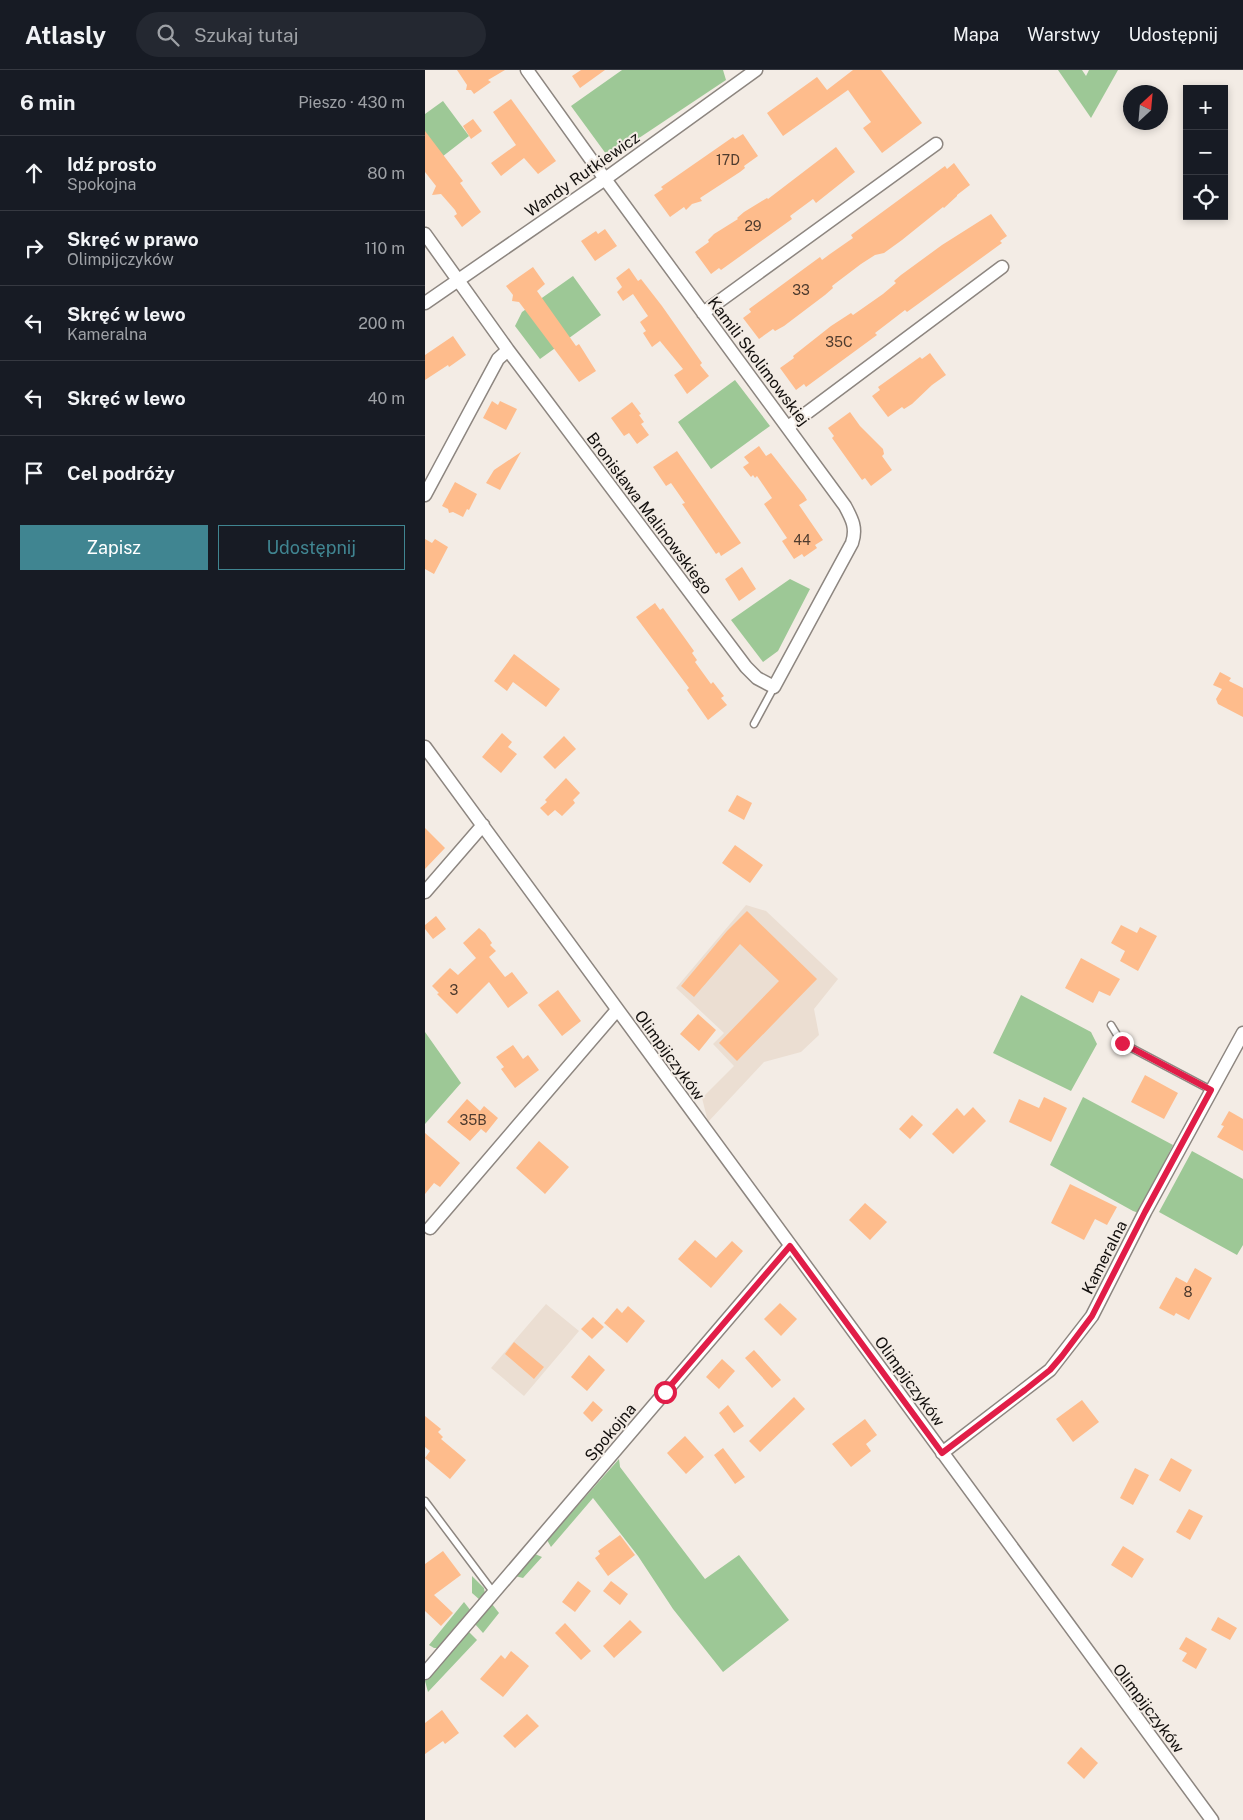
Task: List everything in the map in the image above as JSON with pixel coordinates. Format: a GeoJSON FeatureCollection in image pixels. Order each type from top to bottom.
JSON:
{"type":"FeatureCollection","features":[{"type":"Feature","properties":{"kind":"street","name":"Kamili Skolimowskiej"},"geometry":{"type":"LineString","coordinates":[[527,70],[845,506],[854,525],[855,535],[848,551],[774,687]]}},
{"type":"Feature","properties":{"kind":"street","name":"Wandy Rutkiewicz"},"geometry":{"type":"LineString","coordinates":[[425,303],[605,179],[756,70]]}},
{"type":"Feature","properties":{"kind":"street"},"geometry":{"type":"LineString","coordinates":[[703,313],[936,144]]}},
{"type":"Feature","properties":{"kind":"street","name":"Bronisława Malinowskiego"},"geometry":{"type":"LineString","coordinates":[[425,234],[508,350],[746,667],[757,678],[774,687]]}},
{"type":"Feature","properties":{"kind":"street"},"geometry":{"type":"LineString","coordinates":[[788,427],[1002,267]]}},
{"type":"Feature","properties":{"kind":"street"},"geometry":{"type":"LineString","coordinates":[[425,495],[498,359],[508,350]]}},
{"type":"Feature","properties":{"kind":"street","name":"Olimpijczyków"},"geometry":{"type":"LineString","coordinates":[[425,748],[1212,1820]]}},
{"type":"Feature","properties":{"kind":"street"},"geometry":{"type":"LineString","coordinates":[[425,892],[483,825]]}},
{"type":"Feature","properties":{"kind":"street","name":"Olimpijczyków"},"geometry":{"type":"LineString","coordinates":[[430,1228],[617,1010]]}},
{"type":"Feature","properties":{"kind":"street","name":"Kameralna"},"geometry":{"type":"LineString","coordinates":[[942,1453],[1050,1370],[1092,1316],[1145,1212],[1243,1033]]}},
{"type":"Feature","properties":{"kind":"street","name":"Spokojna"},"geometry":{"type":"LineString","coordinates":[[425,1673],[790,1246]]}},
{"type":"Feature","properties":{"kind":"lane"},"geometry":{"type":"LineString","coordinates":[[755,724],[774,687]]}},
{"type":"Feature","properties":{"kind":"lane"},"geometry":{"type":"LineString","coordinates":[[1111,1025],[1122,1043],[1211,1090]]}},
{"type":"Feature","properties":{"kind":"lane"},"geometry":{"type":"LineString","coordinates":[[425,1501],[494,1592]]}},
{"type":"Feature","properties":{"kind":"shaded area"},"geometry":{"type":"Polygon","coordinates":[[[746,905],[766,911],[838,979],[814,1009],[819,1035],[801,1052],[764,1062],[708,1122],[702,1098],[734,1066],[713,1044],[724,1033],[676,988],[746,905]]]}},
{"type":"Feature","properties":{"kind":"shaded area"},"geometry":{"type":"Polygon","coordinates":[[[546,1304],[579,1331],[524,1396],[491,1368],[546,1304]]]}},
{"type":"Feature","properties":{"kind":"green space"},"geometry":{"type":"Polygon","coordinates":[[[622,70],[723,70],[726,80],[609,158],[571,106],[622,70]]]}},
{"type":"Feature","properties":{"kind":"green space"},"geometry":{"type":"Polygon","coordinates":[[[1058,70],[1082,70],[1086,76],[1089,70],[1118,70],[1091,118],[1058,70]]]}},
{"type":"Feature","properties":{"kind":"green space"},"geometry":{"type":"Polygon","coordinates":[[[443,101],[469,136],[425,170],[425,114],[443,101]]]}},
{"type":"Feature","properties":{"kind":"green space"},"geometry":{"type":"Polygon","coordinates":[[[573,276],[601,315],[540,359],[515,326],[522,312],[573,276]]]}},
{"type":"Feature","properties":{"kind":"green space"},"geometry":{"type":"Polygon","coordinates":[[[735,380],[770,426],[711,469],[678,422],[735,380]]]}},
{"type":"Feature","properties":{"kind":"green space"},"geometry":{"type":"Polygon","coordinates":[[[790,579],[810,589],[778,651],[763,662],[731,620],[790,579]]]}},
{"type":"Feature","properties":{"kind":"green space"},"geometry":{"type":"Polygon","coordinates":[[[1021,995],[1091,1032],[1097,1044],[1071,1091],[993,1053],[1021,995]]]}},
{"type":"Feature","properties":{"kind":"green space"},"geometry":{"type":"Polygon","coordinates":[[[425,1032],[461,1083],[425,1124],[425,1032]]]}},
{"type":"Feature","properties":{"kind":"green space"},"geometry":{"type":"Polygon","coordinates":[[[1083,1097],[1173,1145],[1139,1213],[1050,1165],[1083,1097]]]}},
{"type":"Feature","properties":{"kind":"green space"},"geometry":{"type":"Polygon","coordinates":[[[1192,1151],[1243,1179],[1243,1245],[1237,1255],[1159,1212],[1192,1151]]]}},
{"type":"Feature","properties":{"kind":"green space"},"geometry":{"type":"Polygon","coordinates":[[[619,1459],[620,1467],[705,1579],[739,1555],[789,1620],[723,1672],[673,1609],[638,1556],[593,1498],[551,1547],[547,1540],[619,1459]]]}},
{"type":"Feature","properties":{"kind":"green space"},"geometry":{"type":"Polygon","coordinates":[[[535,1554],[542,1557],[523,1578],[515,1576],[535,1554]]]}},
{"type":"Feature","properties":{"kind":"green space"},"geometry":{"type":"Polygon","coordinates":[[[472,1576],[484,1588],[485,1594],[480,1600],[472,1593],[472,1576]]]}},
{"type":"Feature","properties":{"kind":"green space"},"geometry":{"type":"Polygon","coordinates":[[[464,1602],[471,1611],[439,1648],[429,1645],[464,1602]]]}},
{"type":"Feature","properties":{"kind":"green space"},"geometry":{"type":"Polygon","coordinates":[[[492,1604],[499,1613],[483,1633],[475,1624],[492,1604]]]}},
{"type":"Feature","properties":{"kind":"green space"},"geometry":{"type":"Polygon","coordinates":[[[469,1632],[477,1640],[428,1692],[425,1681],[469,1632]]]}},
{"type":"Feature","properties":{"kind":"building"},"geometry":{"type":"Polygon","coordinates":[[[457,70],[505,70],[488,80],[491,82],[474,94],[471,90],[466,90],[467,85],[457,70]]]}},
{"type":"Feature","properties":{"kind":"building"},"geometry":{"type":"Polygon","coordinates":[[[581,70],[605,70],[580,88],[572,76],[581,70]]]}},
{"type":"Feature","properties":{"kind":"building"},"geometry":{"type":"Polygon","coordinates":[[[853,70],[881,70],[922,123],[882,153],[863,128],[871,122],[848,90],[783,136],[767,113],[817,77],[827,90],[853,70]]]}},
{"type":"Feature","properties":{"kind":"building"},"geometry":{"type":"Polygon","coordinates":[[[511,99],[556,161],[538,174],[524,158],[501,176],[491,163],[516,145],[493,112],[511,99]]]}},
{"type":"Feature","properties":{"kind":"building"},"geometry":{"type":"Polygon","coordinates":[[[473,119],[482,131],[471,139],[463,126],[473,119]]]}},
{"type":"Feature","properties":{"kind":"building"},"geometry":{"type":"Polygon","coordinates":[[[425,131],[463,181],[460,183],[481,212],[462,227],[454,216],[457,214],[455,210],[441,194],[432,195],[436,186],[425,172],[425,131]]]}},
{"type":"Feature","properties":{"kind":"building"},"geometry":{"type":"Polygon","coordinates":[[[743,134],[758,156],[744,166],[745,168],[740,172],[700,198],[702,201],[692,204],[686,210],[684,207],[670,217],[654,195],[663,189],[661,187],[733,137],[735,139],[743,134]]]}},
{"type":"Feature","properties":{"kind":"building"},"geometry":{"type":"Polygon","coordinates":[[[836,147],[855,172],[816,203],[813,199],[790,216],[792,219],[721,270],[719,268],[711,274],[695,252],[709,242],[708,240],[714,234],[738,219],[744,212],[768,199],[836,147]]]}},
{"type":"Feature","properties":{"kind":"building"},"geometry":{"type":"Polygon","coordinates":[[[954,163],[970,185],[944,208],[902,240],[884,253],[875,255],[861,264],[832,286],[833,288],[825,295],[784,326],[775,331],[773,329],[759,339],[743,318],[751,312],[749,309],[820,257],[822,260],[853,238],[851,235],[945,166],[947,169],[954,163]]]}},
{"type":"Feature","properties":{"kind":"building"},"geometry":{"type":"Polygon","coordinates":[[[991,214],[1007,236],[1000,241],[1002,243],[907,312],[905,310],[875,333],[877,335],[806,387],[804,384],[796,390],[780,368],[794,358],[793,356],[831,326],[851,313],[853,315],[883,294],[896,283],[894,281],[901,275],[942,245],[991,214]]]}},
{"type":"Feature","properties":{"kind":"building"},"geometry":{"type":"Polygon","coordinates":[[[605,229],[617,246],[595,261],[581,241],[596,231],[598,234],[605,229]]]}},
{"type":"Feature","properties":{"kind":"building"},"geometry":{"type":"Polygon","coordinates":[[[533,267],[545,284],[537,291],[576,346],[579,344],[596,371],[579,382],[519,302],[512,301],[513,295],[506,286],[533,267]]]}},
{"type":"Feature","properties":{"kind":"building"},"geometry":{"type":"Polygon","coordinates":[[[629,268],[638,281],[641,279],[662,306],[709,376],[687,394],[674,375],[683,369],[660,341],[652,347],[643,333],[646,331],[640,322],[648,316],[633,294],[623,301],[617,292],[622,287],[616,278],[629,268]]]}},
{"type":"Feature","properties":{"kind":"building"},"geometry":{"type":"Polygon","coordinates":[[[453,336],[466,355],[425,380],[425,355],[453,336]]]}},
{"type":"Feature","properties":{"kind":"building"},"geometry":{"type":"Polygon","coordinates":[[[930,353],[946,375],[912,404],[904,409],[902,407],[888,417],[872,396],[880,390],[878,387],[920,357],[922,359],[930,353]]]}},
{"type":"Feature","properties":{"kind":"building"},"geometry":{"type":"Polygon","coordinates":[[[492,401],[498,405],[500,401],[517,409],[506,430],[483,418],[492,401]]]}},
{"type":"Feature","properties":{"kind":"building"},"geometry":{"type":"Polygon","coordinates":[[[632,402],[641,414],[639,415],[644,422],[641,424],[649,435],[637,444],[629,433],[624,436],[611,418],[632,402]]]}},
{"type":"Feature","properties":{"kind":"building"},"geometry":{"type":"Polygon","coordinates":[[[850,412],[860,426],[883,449],[884,454],[882,456],[892,470],[871,486],[865,478],[862,480],[832,438],[834,436],[828,428],[850,412]]]}},
{"type":"Feature","properties":{"kind":"building"},"geometry":{"type":"Polygon","coordinates":[[[759,446],[766,456],[771,453],[807,500],[799,505],[823,540],[815,545],[817,548],[804,557],[802,554],[794,559],[782,541],[787,538],[764,504],[772,498],[757,476],[755,478],[753,475],[751,477],[743,467],[749,463],[744,457],[759,446]]]}},
{"type":"Feature","properties":{"kind":"building"},"geometry":{"type":"Polygon","coordinates":[[[677,451],[741,543],[721,556],[719,552],[716,554],[682,504],[685,503],[671,483],[666,486],[653,467],[677,451]]]}},
{"type":"Feature","properties":{"kind":"building"},"geometry":{"type":"Polygon","coordinates":[[[521,452],[500,490],[486,483],[494,470],[521,452]]]}},
{"type":"Feature","properties":{"kind":"building"},"geometry":{"type":"Polygon","coordinates":[[[455,482],[477,494],[463,517],[453,512],[449,513],[448,509],[442,506],[455,482]]]}},
{"type":"Feature","properties":{"kind":"building"},"geometry":{"type":"Polygon","coordinates":[[[425,539],[432,543],[435,539],[448,547],[434,574],[425,569],[425,539]]]}},
{"type":"Feature","properties":{"kind":"building"},"geometry":{"type":"Polygon","coordinates":[[[742,567],[756,589],[739,601],[725,579],[742,567]]]}},
{"type":"Feature","properties":{"kind":"building"},"geometry":{"type":"Polygon","coordinates":[[[655,603],[660,610],[663,608],[694,651],[692,653],[697,660],[695,662],[711,684],[713,682],[724,696],[721,698],[727,705],[708,720],[687,690],[689,688],[636,617],[655,603]]]}},
{"type":"Feature","properties":{"kind":"building"},"geometry":{"type":"Polygon","coordinates":[[[514,654],[560,689],[546,707],[513,682],[507,691],[494,681],[514,654]]]}},
{"type":"Feature","properties":{"kind":"building"},"geometry":{"type":"Polygon","coordinates":[[[1220,672],[1231,678],[1229,681],[1243,688],[1243,717],[1218,704],[1216,699],[1222,689],[1213,685],[1220,672]]]}},
{"type":"Feature","properties":{"kind":"building"},"geometry":{"type":"Polygon","coordinates":[[[502,733],[512,742],[508,747],[517,754],[501,773],[482,757],[502,733]]]}},
{"type":"Feature","properties":{"kind":"building"},"geometry":{"type":"Polygon","coordinates":[[[564,736],[576,749],[555,769],[543,757],[564,736]]]}},
{"type":"Feature","properties":{"kind":"building"},"geometry":{"type":"Polygon","coordinates":[[[566,778],[580,793],[573,800],[575,803],[562,816],[555,810],[548,816],[540,808],[566,778]]]}},
{"type":"Feature","properties":{"kind":"building"},"geometry":{"type":"Polygon","coordinates":[[[737,795],[752,803],[744,820],[728,811],[737,795]]]}},
{"type":"Feature","properties":{"kind":"building"},"geometry":{"type":"Polygon","coordinates":[[[425,828],[445,848],[425,869],[425,828]]]}},
{"type":"Feature","properties":{"kind":"building"},"geometry":{"type":"Polygon","coordinates":[[[735,845],[763,865],[750,883],[722,863],[735,845]]]}},
{"type":"Feature","properties":{"kind":"building"},"geometry":{"type":"Polygon","coordinates":[[[747,911],[817,979],[737,1061],[719,1043],[779,981],[740,944],[694,997],[681,986],[727,931],[747,911]]]}},
{"type":"Feature","properties":{"kind":"building"},"geometry":{"type":"Polygon","coordinates":[[[436,916],[446,929],[433,939],[425,929],[425,925],[436,916]]]}},
{"type":"Feature","properties":{"kind":"building"},"geometry":{"type":"Polygon","coordinates":[[[1121,925],[1137,933],[1140,927],[1157,936],[1138,971],[1120,961],[1125,951],[1111,943],[1121,925]]]}},
{"type":"Feature","properties":{"kind":"building"},"geometry":{"type":"Polygon","coordinates":[[[479,928],[485,933],[492,943],[490,945],[496,951],[489,957],[505,977],[512,972],[528,993],[508,1008],[489,982],[457,1014],[437,994],[439,993],[432,986],[450,968],[458,975],[476,958],[463,943],[479,928]]]}},
{"type":"Feature","properties":{"kind":"building"},"geometry":{"type":"Polygon","coordinates":[[[1081,958],[1120,979],[1110,996],[1099,991],[1093,1003],[1065,988],[1081,958]]]}},
{"type":"Feature","properties":{"kind":"building"},"geometry":{"type":"Polygon","coordinates":[[[558,990],[581,1021],[562,1036],[538,1005],[558,990]]]}},
{"type":"Feature","properties":{"kind":"building"},"geometry":{"type":"Polygon","coordinates":[[[698,1014],[716,1030],[699,1051],[680,1034],[698,1014]]]}},
{"type":"Feature","properties":{"kind":"building"},"geometry":{"type":"Polygon","coordinates":[[[513,1045],[523,1059],[528,1055],[539,1070],[515,1088],[501,1069],[504,1067],[496,1057],[513,1045]]]}},
{"type":"Feature","properties":{"kind":"building"},"geometry":{"type":"Polygon","coordinates":[[[1145,1075],[1178,1093],[1164,1119],[1131,1102],[1145,1075]]]}},
{"type":"Feature","properties":{"kind":"building"},"geometry":{"type":"Polygon","coordinates":[[[1044,1097],[1067,1108],[1051,1142],[1009,1122],[1019,1099],[1039,1108],[1044,1097]]]}},
{"type":"Feature","properties":{"kind":"building"},"geometry":{"type":"Polygon","coordinates":[[[467,1099],[480,1111],[484,1106],[498,1118],[486,1133],[481,1129],[470,1141],[447,1122],[467,1099]]]}},
{"type":"Feature","properties":{"kind":"building"},"geometry":{"type":"Polygon","coordinates":[[[973,1107],[986,1121],[953,1154],[932,1134],[957,1108],[964,1116],[973,1107]]]}},
{"type":"Feature","properties":{"kind":"building"},"geometry":{"type":"Polygon","coordinates":[[[1229,1111],[1243,1119],[1243,1151],[1217,1137],[1224,1126],[1221,1125],[1229,1111]]]}},
{"type":"Feature","properties":{"kind":"building"},"geometry":{"type":"Polygon","coordinates":[[[912,1115],[923,1125],[910,1139],[899,1129],[912,1115]]]}},
{"type":"Feature","properties":{"kind":"building"},"geometry":{"type":"Polygon","coordinates":[[[425,1133],[460,1163],[440,1187],[434,1183],[425,1194],[425,1133]]]}},
{"type":"Feature","properties":{"kind":"building"},"geometry":{"type":"Polygon","coordinates":[[[539,1141],[569,1167],[545,1194],[516,1168],[539,1141]]]}},
{"type":"Feature","properties":{"kind":"building"},"geometry":{"type":"Polygon","coordinates":[[[1070,1184],[1117,1207],[1107,1225],[1095,1219],[1084,1240],[1051,1223],[1070,1184]]]}},
{"type":"Feature","properties":{"kind":"building"},"geometry":{"type":"Polygon","coordinates":[[[865,1203],[887,1222],[870,1240],[849,1220],[865,1203]]]}},
{"type":"Feature","properties":{"kind":"building"},"geometry":{"type":"Polygon","coordinates":[[[695,1240],[716,1258],[732,1241],[743,1251],[711,1288],[678,1259],[695,1240]]]}},
{"type":"Feature","properties":{"kind":"building"},"geometry":{"type":"Polygon","coordinates":[[[1195,1268],[1212,1278],[1189,1320],[1176,1313],[1174,1316],[1159,1308],[1176,1277],[1187,1283],[1195,1268]]]}},
{"type":"Feature","properties":{"kind":"building"},"geometry":{"type":"Polygon","coordinates":[[[780,1303],[797,1319],[781,1336],[764,1319],[780,1303]]]}},
{"type":"Feature","properties":{"kind":"building"},"geometry":{"type":"Polygon","coordinates":[[[628,1306],[645,1321],[627,1343],[604,1323],[617,1308],[622,1313],[628,1306]]]}},
{"type":"Feature","properties":{"kind":"building"},"geometry":{"type":"Polygon","coordinates":[[[593,1317],[604,1327],[592,1339],[581,1329],[593,1317]]]}},
{"type":"Feature","properties":{"kind":"building"},"geometry":{"type":"Polygon","coordinates":[[[514,1342],[544,1367],[534,1379],[505,1354],[514,1342]]]}},
{"type":"Feature","properties":{"kind":"building"},"geometry":{"type":"Polygon","coordinates":[[[754,1350],[781,1380],[772,1388],[745,1358],[754,1350]]]}},
{"type":"Feature","properties":{"kind":"building"},"geometry":{"type":"Polygon","coordinates":[[[589,1355],[605,1370],[587,1391],[571,1377],[589,1355]]]}},
{"type":"Feature","properties":{"kind":"building"},"geometry":{"type":"Polygon","coordinates":[[[722,1359],[735,1371],[719,1389],[706,1377],[722,1359]]]}},
{"type":"Feature","properties":{"kind":"building"},"geometry":{"type":"Polygon","coordinates":[[[794,1397],[805,1409],[760,1452],[749,1441],[794,1397]]]}},
{"type":"Feature","properties":{"kind":"building"},"geometry":{"type":"Polygon","coordinates":[[[1082,1400],[1099,1422],[1073,1442],[1056,1419],[1082,1400]]]}},
{"type":"Feature","properties":{"kind":"building"},"geometry":{"type":"Polygon","coordinates":[[[593,1401],[603,1410],[592,1422],[583,1413],[593,1401]]]}},
{"type":"Feature","properties":{"kind":"building"},"geometry":{"type":"Polygon","coordinates":[[[728,1405],[744,1426],[734,1433],[719,1413],[728,1405]]]}},
{"type":"Feature","properties":{"kind":"building"},"geometry":{"type":"Polygon","coordinates":[[[425,1416],[441,1429],[438,1432],[443,1437],[441,1439],[466,1460],[450,1479],[425,1458],[430,1451],[425,1447],[425,1416]]]}},
{"type":"Feature","properties":{"kind":"building"},"geometry":{"type":"Polygon","coordinates":[[[865,1419],[877,1435],[866,1444],[871,1451],[851,1467],[832,1444],[865,1419]]]}},
{"type":"Feature","properties":{"kind":"building"},"geometry":{"type":"Polygon","coordinates":[[[685,1436],[704,1457],[686,1474],[667,1453],[685,1436]]]}},
{"type":"Feature","properties":{"kind":"building"},"geometry":{"type":"Polygon","coordinates":[[[723,1448],[745,1477],[735,1484],[714,1455],[723,1448]]]}},
{"type":"Feature","properties":{"kind":"building"},"geometry":{"type":"Polygon","coordinates":[[[1171,1458],[1192,1470],[1180,1492],[1159,1480],[1171,1458]]]}},
{"type":"Feature","properties":{"kind":"building"},"geometry":{"type":"Polygon","coordinates":[[[1135,1468],[1149,1475],[1133,1505],[1120,1498],[1135,1468]]]}},
{"type":"Feature","properties":{"kind":"building"},"geometry":{"type":"Polygon","coordinates":[[[1189,1509],[1203,1516],[1190,1540],[1176,1532],[1189,1509]]]}},
{"type":"Feature","properties":{"kind":"building"},"geometry":{"type":"Polygon","coordinates":[[[620,1535],[635,1555],[608,1576],[595,1558],[600,1554],[598,1551],[620,1535]]]}},
{"type":"Feature","properties":{"kind":"building"},"geometry":{"type":"Polygon","coordinates":[[[1123,1546],[1144,1559],[1132,1578],[1111,1565],[1123,1546]]]}},
{"type":"Feature","properties":{"kind":"building"},"geometry":{"type":"Polygon","coordinates":[[[443,1551],[461,1575],[434,1595],[453,1613],[441,1626],[425,1611],[425,1564],[443,1551]]]}},
{"type":"Feature","properties":{"kind":"building"},"geometry":{"type":"Polygon","coordinates":[[[578,1581],[591,1591],[575,1612],[562,1602],[578,1581]]]}},
{"type":"Feature","properties":{"kind":"building"},"geometry":{"type":"Polygon","coordinates":[[[611,1581],[628,1594],[620,1605],[603,1591],[611,1581]]]}},
{"type":"Feature","properties":{"kind":"building"},"geometry":{"type":"Polygon","coordinates":[[[1218,1617],[1237,1628],[1230,1640],[1211,1630],[1218,1617]]]}},
{"type":"Feature","properties":{"kind":"building"},"geometry":{"type":"Polygon","coordinates":[[[630,1620],[642,1632],[614,1658],[603,1646],[630,1620]]]}},
{"type":"Feature","properties":{"kind":"building"},"geometry":{"type":"Polygon","coordinates":[[[565,1623],[591,1651],[581,1660],[555,1633],[565,1623]]]}},
{"type":"Feature","properties":{"kind":"building"},"geometry":{"type":"Polygon","coordinates":[[[1186,1637],[1207,1649],[1196,1669],[1182,1661],[1187,1653],[1179,1649],[1186,1637]]]}},
{"type":"Feature","properties":{"kind":"building"},"geometry":{"type":"Polygon","coordinates":[[[511,1651],[529,1666],[503,1697],[480,1679],[501,1655],[505,1659],[511,1651]]]}},
{"type":"Feature","properties":{"kind":"building"},"geometry":{"type":"Polygon","coordinates":[[[442,1710],[459,1733],[445,1744],[443,1741],[425,1754],[425,1723],[442,1710]]]}},
{"type":"Feature","properties":{"kind":"building"},"geometry":{"type":"Polygon","coordinates":[[[527,1714],[539,1726],[515,1748],[503,1736],[527,1714]]]}},
{"type":"Feature","properties":{"kind":"building"},"geometry":{"type":"Polygon","coordinates":[[[1081,1747],[1098,1763],[1084,1779],[1067,1763],[1081,1747]]]}},
{"type":"Feature","properties":{"kind":"route"},"geometry":{"type":"LineString","coordinates":[[665,1392],[790,1246],[942,1453],[980,1425],[1050,1370],[1092,1316],[1145,1212],[1211,1090],[1122,1043]]}}]}
